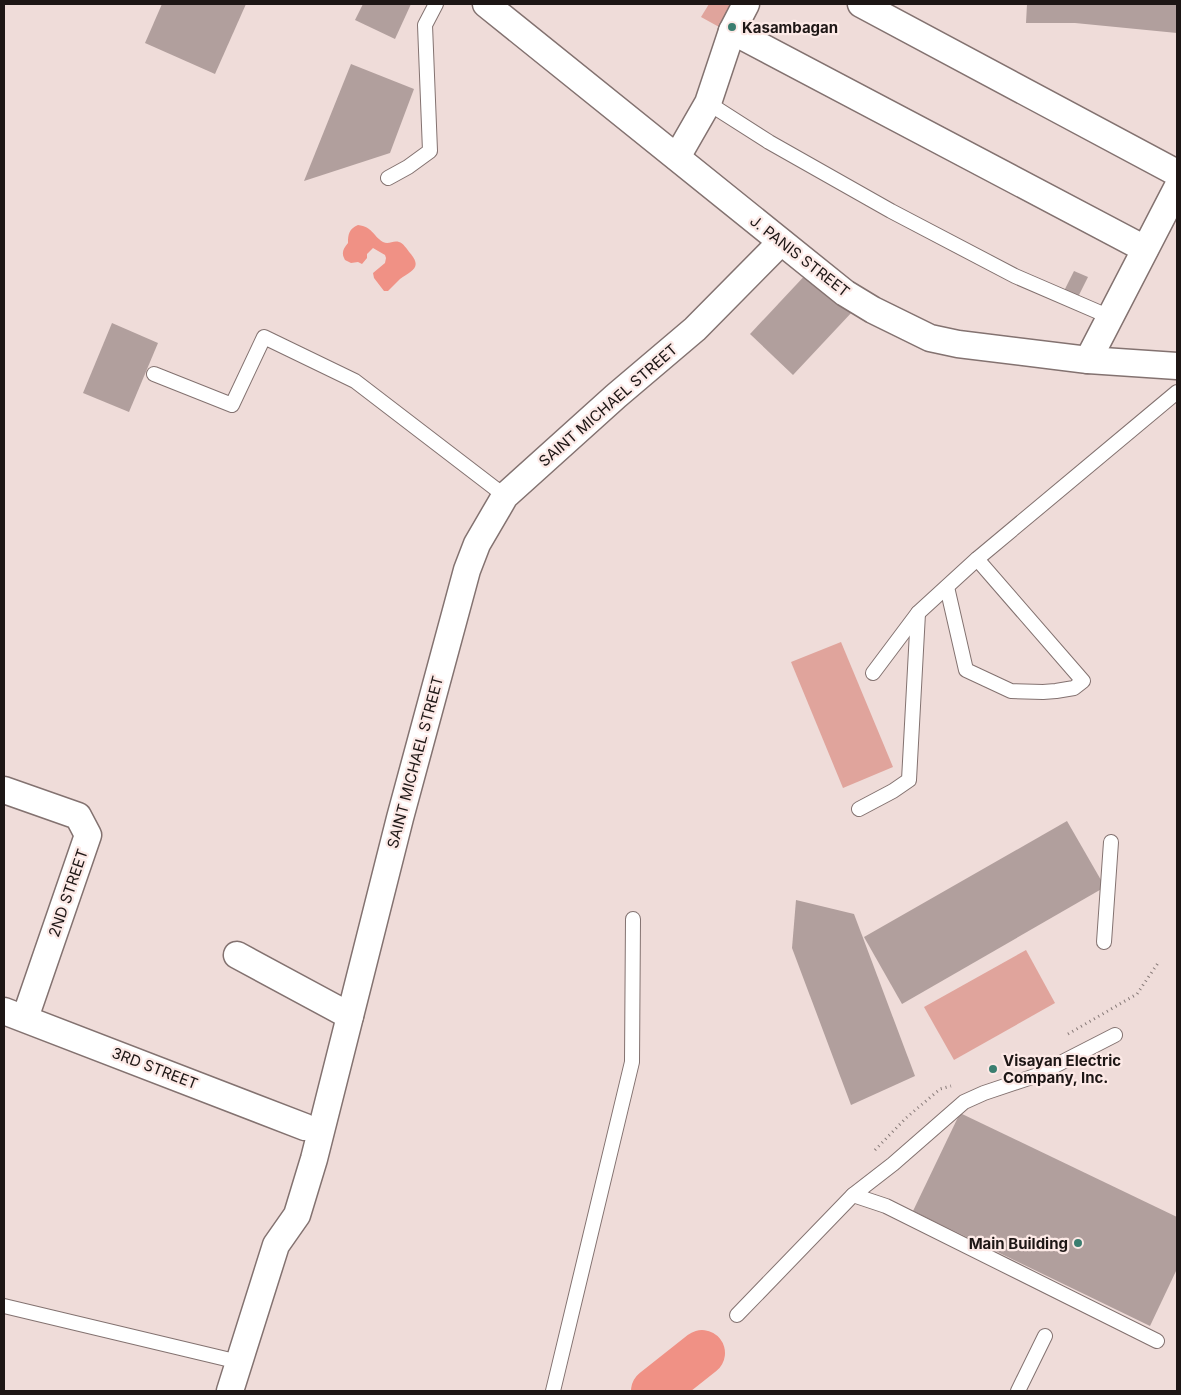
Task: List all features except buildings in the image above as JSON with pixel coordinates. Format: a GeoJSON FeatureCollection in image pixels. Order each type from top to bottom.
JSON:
{"type":"FeatureCollection","features":[{"type":"Feature","properties":{"kind":"street","name":"J. PANIS STREET"},"geometry":{"type":"LineString","coordinates":[[486,4],[845,293],[873,310],[930,338],[958,344],[1088,360],[1177,366]]}},
{"type":"Feature","properties":{"kind":"street"},"geometry":{"type":"LineString","coordinates":[[677,157],[708,103],[732,32],[746,4]]}},
{"type":"Feature","properties":{"kind":"street"},"geometry":{"type":"LineString","coordinates":[[860,4],[1177,173]]}},
{"type":"Feature","properties":{"kind":"street"},"geometry":{"type":"LineString","coordinates":[[732,32],[1145,249]]}},
{"type":"Feature","properties":{"kind":"street"},"geometry":{"type":"LineString","coordinates":[[1088,360],[1177,188]]}},
{"type":"Feature","properties":{"kind":"street","name":"SAINT MICHAEL STREET"},"geometry":{"type":"LineString","coordinates":[[230,1391],[276,1245],[297,1215],[314,1159],[400,818],[467,570],[477,544],[504,496],[616,396],[695,329],[782,242]]}},
{"type":"Feature","properties":{"kind":"street","name":"2ND STREET"},"geometry":{"type":"LineString","coordinates":[[4,790],[78,816],[88,835],[14,1014]]}},
{"type":"Feature","properties":{"kind":"street"},"geometry":{"type":"LineString","coordinates":[[237,955],[350,1016]]}},
{"type":"Feature","properties":{"kind":"street","name":"3RD STREET"},"geometry":{"type":"LineString","coordinates":[[14,1014],[305,1127]]}},
{"type":"Feature","properties":{"kind":"lane"},"geometry":{"type":"LineString","coordinates":[[388,178],[408,167],[430,151],[424,25],[436,4]]}},
{"type":"Feature","properties":{"kind":"lane"},"geometry":{"type":"LineString","coordinates":[[708,103],[769,142],[891,211],[1015,276],[1110,317]]}},
{"type":"Feature","properties":{"kind":"lane"},"geometry":{"type":"LineString","coordinates":[[154,374],[232,405],[264,337],[355,381],[504,496]]}},
{"type":"Feature","properties":{"kind":"lane"},"geometry":{"type":"LineString","coordinates":[[873,673],[918,613],[977,559],[1177,392]]}},
{"type":"Feature","properties":{"kind":"lane"},"geometry":{"type":"LineString","coordinates":[[947,587],[966,670],[1011,691],[1056,691],[1074,688],[1083,681],[977,559]]}},
{"type":"Feature","properties":{"kind":"lane"},"geometry":{"type":"LineString","coordinates":[[859,809],[909,780],[918,613]]}},
{"type":"Feature","properties":{"kind":"lane"},"geometry":{"type":"LineString","coordinates":[[1104,942],[1112,842]]}},
{"type":"Feature","properties":{"kind":"lane"},"geometry":{"type":"LineString","coordinates":[[553,1391],[632,1062],[633,919]]}},
{"type":"Feature","properties":{"kind":"lane"},"geometry":{"type":"LineString","coordinates":[[737,1314],[853,1195],[893,1164],[964,1102],[984,1093],[1035,1076],[1115,1035]]}},
{"type":"Feature","properties":{"kind":"lane"},"geometry":{"type":"LineString","coordinates":[[853,1195],[886,1206],[1157,1341]]}},
{"type":"Feature","properties":{"kind":"lane"},"geometry":{"type":"LineString","coordinates":[[4,1306],[239,1362]]}},
{"type":"Feature","properties":{"kind":"lane"},"geometry":{"type":"LineString","coordinates":[[1018,1391],[1045,1336]]}},
{"type":"Feature","properties":{"kind":"shaded area","name":"Kasambagan"},"geometry":{"type":"Polygon","coordinates":[[[709,4],[757,4],[739,38],[701,17],[709,4]]]}},
{"type":"Feature","properties":{"kind":"shaded area"},"geometry":{"type":"Polygon","coordinates":[[[358,225],[370,229],[383,242],[400,243],[405,246],[414,258],[414,269],[388,291],[384,291],[374,278],[373,273],[385,263],[385,255],[373,248],[367,254],[367,258],[362,264],[358,262],[351,263],[344,258],[343,251],[348,243],[350,232],[358,225]]]}},
{"type":"Feature","properties":{"kind":"shaded area"},"geometry":{"type":"Polygon","coordinates":[[[841,642],[893,767],[843,788],[791,662],[841,642]]]}},
{"type":"Feature","properties":{"kind":"shaded area"},"geometry":{"type":"Polygon","coordinates":[[[1026,950],[1055,1003],[954,1060],[924,1007],[1026,950]]]}},
{"type":"Feature","properties":{"kind":"waterway"},"geometry":{"type":"LineString","coordinates":[[654,1391],[702,1353]]}},
{"type":"Feature","properties":{"kind":"place","name":"Kasambagan"},"geometry":{"type":"Point","coordinates":[732,27]}},
{"type":"Feature","properties":{"kind":"place","name":"Visayan Electric Company, Inc."},"geometry":{"type":"Point","coordinates":[993,1069]}},
{"type":"Feature","properties":{"kind":"place","name":"Main Building"},"geometry":{"type":"Point","coordinates":[1078,1243]}}]}
